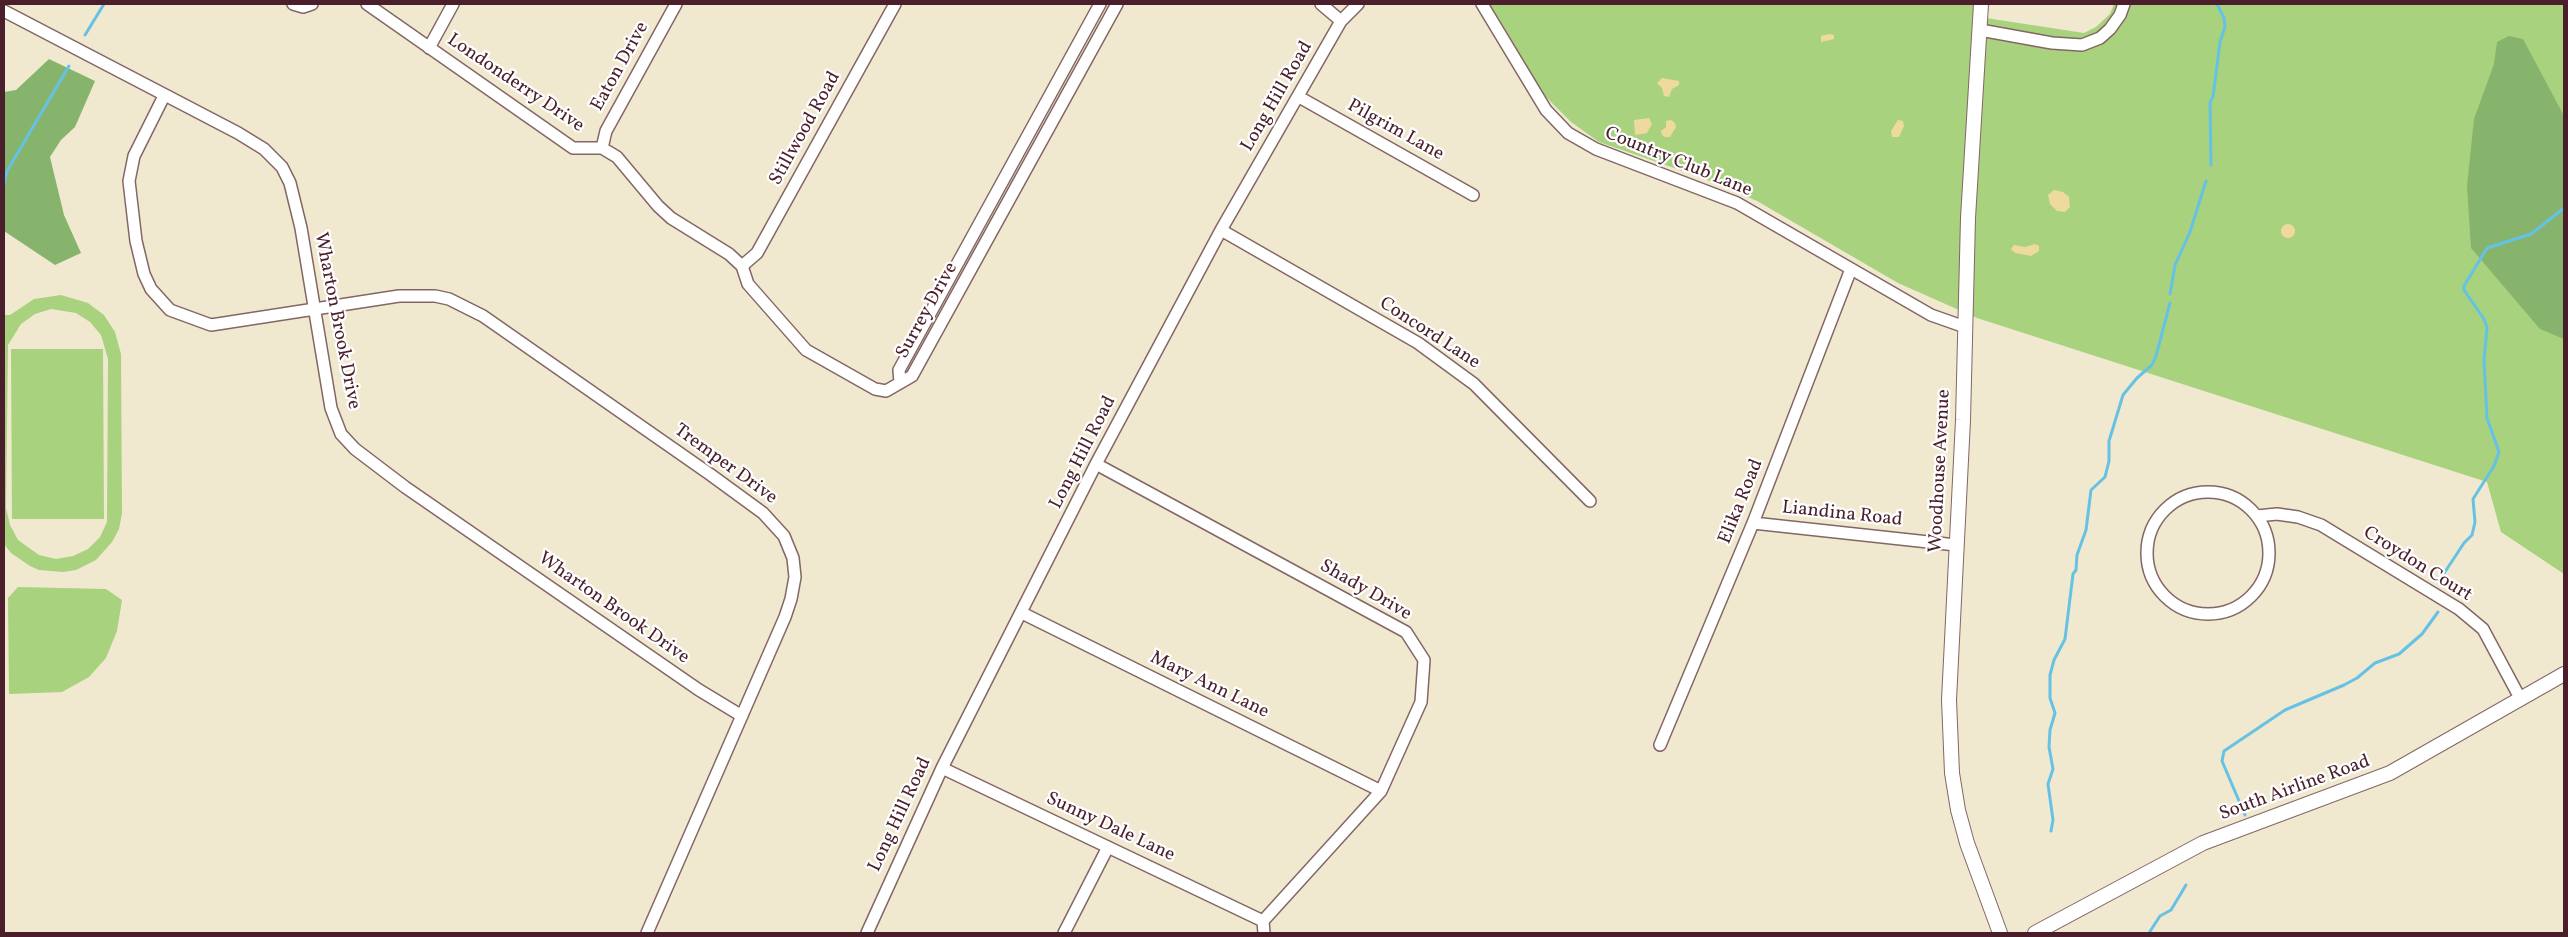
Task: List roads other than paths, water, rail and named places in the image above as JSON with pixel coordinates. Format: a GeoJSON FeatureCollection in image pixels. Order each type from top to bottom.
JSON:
{"type":"FeatureCollection","features":[{"type":"Feature","properties":{"kind":"main road","name":"Woodhouse Avenue"},"geometry":{"type":"LineString","coordinates":[[1981,4],[1968,218],[1949,700],[1952,773],[1962,828],[2000,933]]}},
{"type":"Feature","properties":{"kind":"main road","name":"South Airline Road"},"geometry":{"type":"LineString","coordinates":[[2036,933],[2203,844],[2386,775],[2564,674]]}},
{"type":"Feature","properties":{"kind":"street"},"geometry":{"type":"LineString","coordinates":[[293,4],[303,7],[312,4]]}},
{"type":"Feature","properties":{"kind":"street","name":"Londonderry Drive"},"geometry":{"type":"LineString","coordinates":[[367,4],[573,148],[602,148],[617,157],[658,206],[671,218],[729,254],[742,266],[748,284],[806,350],[875,389],[886,391],[900,383]]}},
{"type":"Feature","properties":{"kind":"street"},"geometry":{"type":"LineString","coordinates":[[430,48],[453,4]]}},
{"type":"Feature","properties":{"kind":"street","name":"Eaton Drive"},"geometry":{"type":"LineString","coordinates":[[602,148],[606,131],[676,4]]}},
{"type":"Feature","properties":{"kind":"street","name":"Stillwood Road"},"geometry":{"type":"LineString","coordinates":[[742,266],[757,253],[895,4]]}},
{"type":"Feature","properties":{"kind":"street","name":"Surrey Drive"},"geometry":{"type":"LineString","coordinates":[[1100,4],[899,370],[900,383],[912,376],[1117,4]]}},
{"type":"Feature","properties":{"kind":"street"},"geometry":{"type":"LineString","coordinates":[[1321,4],[1341,21]]}},
{"type":"Feature","properties":{"kind":"street","name":"Long Hill Road"},"geometry":{"type":"LineString","coordinates":[[867,933],[942,768],[1022,614],[1096,464],[1221,230],[1341,21],[1358,4]]}},
{"type":"Feature","properties":{"kind":"street","name":"Country Club Lane"},"geometry":{"type":"LineString","coordinates":[[1482,4],[1546,110],[1568,133],[1596,150],[1737,202],[1931,315],[1965,327]]}},
{"type":"Feature","properties":{"kind":"street"},"geometry":{"type":"LineString","coordinates":[[1980,30],[2052,43],[2082,45],[2100,38],[2110,29],[2120,15],[2124,4]]}},
{"type":"Feature","properties":{"kind":"street","name":"Wharton Brook Drive"},"geometry":{"type":"LineString","coordinates":[[4,11],[238,133],[264,149],[282,167],[290,184],[300,228],[331,408],[342,434],[355,449],[405,487],[699,690],[742,716]]}},
{"type":"Feature","properties":{"kind":"street","name":"Tremper Drive"},"geometry":{"type":"LineString","coordinates":[[164,96],[134,156],[129,181],[136,241],[144,274],[151,289],[170,310],[211,325],[419,295],[435,296],[464,305],[496,325],[770,518],[784,536],[790,547],[793,560],[794,584],[785,617],[648,933]]}},
{"type":"Feature","properties":{"kind":"street","name":"Pilgrim Lane"},"geometry":{"type":"LineString","coordinates":[[1299,97],[1473,195]]}},
{"type":"Feature","properties":{"kind":"street","name":"Concord Lane"},"geometry":{"type":"LineString","coordinates":[[1221,230],[1418,343],[1467,379],[1590,501]]}},
{"type":"Feature","properties":{"kind":"street","name":"Elika Road"},"geometry":{"type":"LineString","coordinates":[[1660,745],[1753,523],[1851,269]]}},
{"type":"Feature","properties":{"kind":"street","name":"Shady Drive"},"geometry":{"type":"LineString","coordinates":[[1096,464],[1406,632],[1424,660],[1421,702],[1381,791],[1263,921]]}},
{"type":"Feature","properties":{"kind":"street"},"geometry":{"type":"LineString","coordinates":[[2201,493],[2216,493],[2232,497],[2246,505],[2257,516],[2265,530],[2269,546],[2269,562],[2265,577],[2246,602],[2224,612],[2200,614],[2171,602],[2160,590],[2152,576],[2148,561],[2148,545],[2152,530],[2160,516],[2171,505],[2185,497],[2201,493]]}},
{"type":"Feature","properties":{"kind":"street","name":"Croydon Court"},"geometry":{"type":"LineString","coordinates":[[2257,516],[2277,514],[2298,517],[2321,525],[2459,609],[2483,629],[2520,698]]}},
{"type":"Feature","properties":{"kind":"street","name":"Liandina Road"},"geometry":{"type":"LineString","coordinates":[[1753,523],[1956,546]]}},
{"type":"Feature","properties":{"kind":"street","name":"Mary Ann Lane"},"geometry":{"type":"LineString","coordinates":[[1022,614],[1381,791]]}},
{"type":"Feature","properties":{"kind":"street","name":"Sunny Dale Lane"},"geometry":{"type":"LineString","coordinates":[[942,768],[1263,921]]}},
{"type":"Feature","properties":{"kind":"street"},"geometry":{"type":"LineString","coordinates":[[1064,933],[1108,847]]}},
{"type":"Feature","properties":{"kind":"street"},"geometry":{"type":"LineString","coordinates":[[1263,921],[1264,933]]}},
{"type":"Feature","properties":{"kind":"waterway"},"geometry":{"type":"LineString","coordinates":[[85,35],[104,4]]}},
{"type":"Feature","properties":{"kind":"waterway"},"geometry":{"type":"LineString","coordinates":[[2211,165],[2210,102],[2213,97],[2220,42],[2225,27],[2224,18],[2217,4]]}},
{"type":"Feature","properties":{"kind":"waterway"},"geometry":{"type":"LineString","coordinates":[[4,185],[7,171],[69,66]]}},
{"type":"Feature","properties":{"kind":"waterway"},"geometry":{"type":"LineString","coordinates":[[2170,294],[2175,265],[2190,232],[2206,181]]}},
{"type":"Feature","properties":{"kind":"waterway"},"geometry":{"type":"LineString","coordinates":[[2439,581],[2464,543],[2472,535],[2475,522],[2473,499],[2494,466],[2499,452],[2487,418],[2484,361],[2487,327],[2484,319],[2464,290],[2464,286],[2487,248],[2531,234],[2564,208]]}},
{"type":"Feature","properties":{"kind":"waterway"},"geometry":{"type":"LineString","coordinates":[[2051,831],[2053,820],[2048,784],[2053,769],[2049,747],[2050,730],[2055,713],[2050,698],[2050,675],[2054,660],[2065,639],[2073,574],[2076,570],[2077,555],[2086,530],[2091,490],[2105,477],[2109,461],[2109,441],[2123,395],[2137,378],[2152,365],[2170,303]]}},
{"type":"Feature","properties":{"kind":"waterway"},"geometry":{"type":"LineString","coordinates":[[2245,815],[2222,761],[2224,751],[2285,710],[2344,685],[2357,678],[2375,663],[2399,654],[2422,634],[2438,612]]}},
{"type":"Feature","properties":{"kind":"waterway"},"geometry":{"type":"LineString","coordinates":[[2149,933],[2160,916],[2171,910],[2186,885]]}}]}
